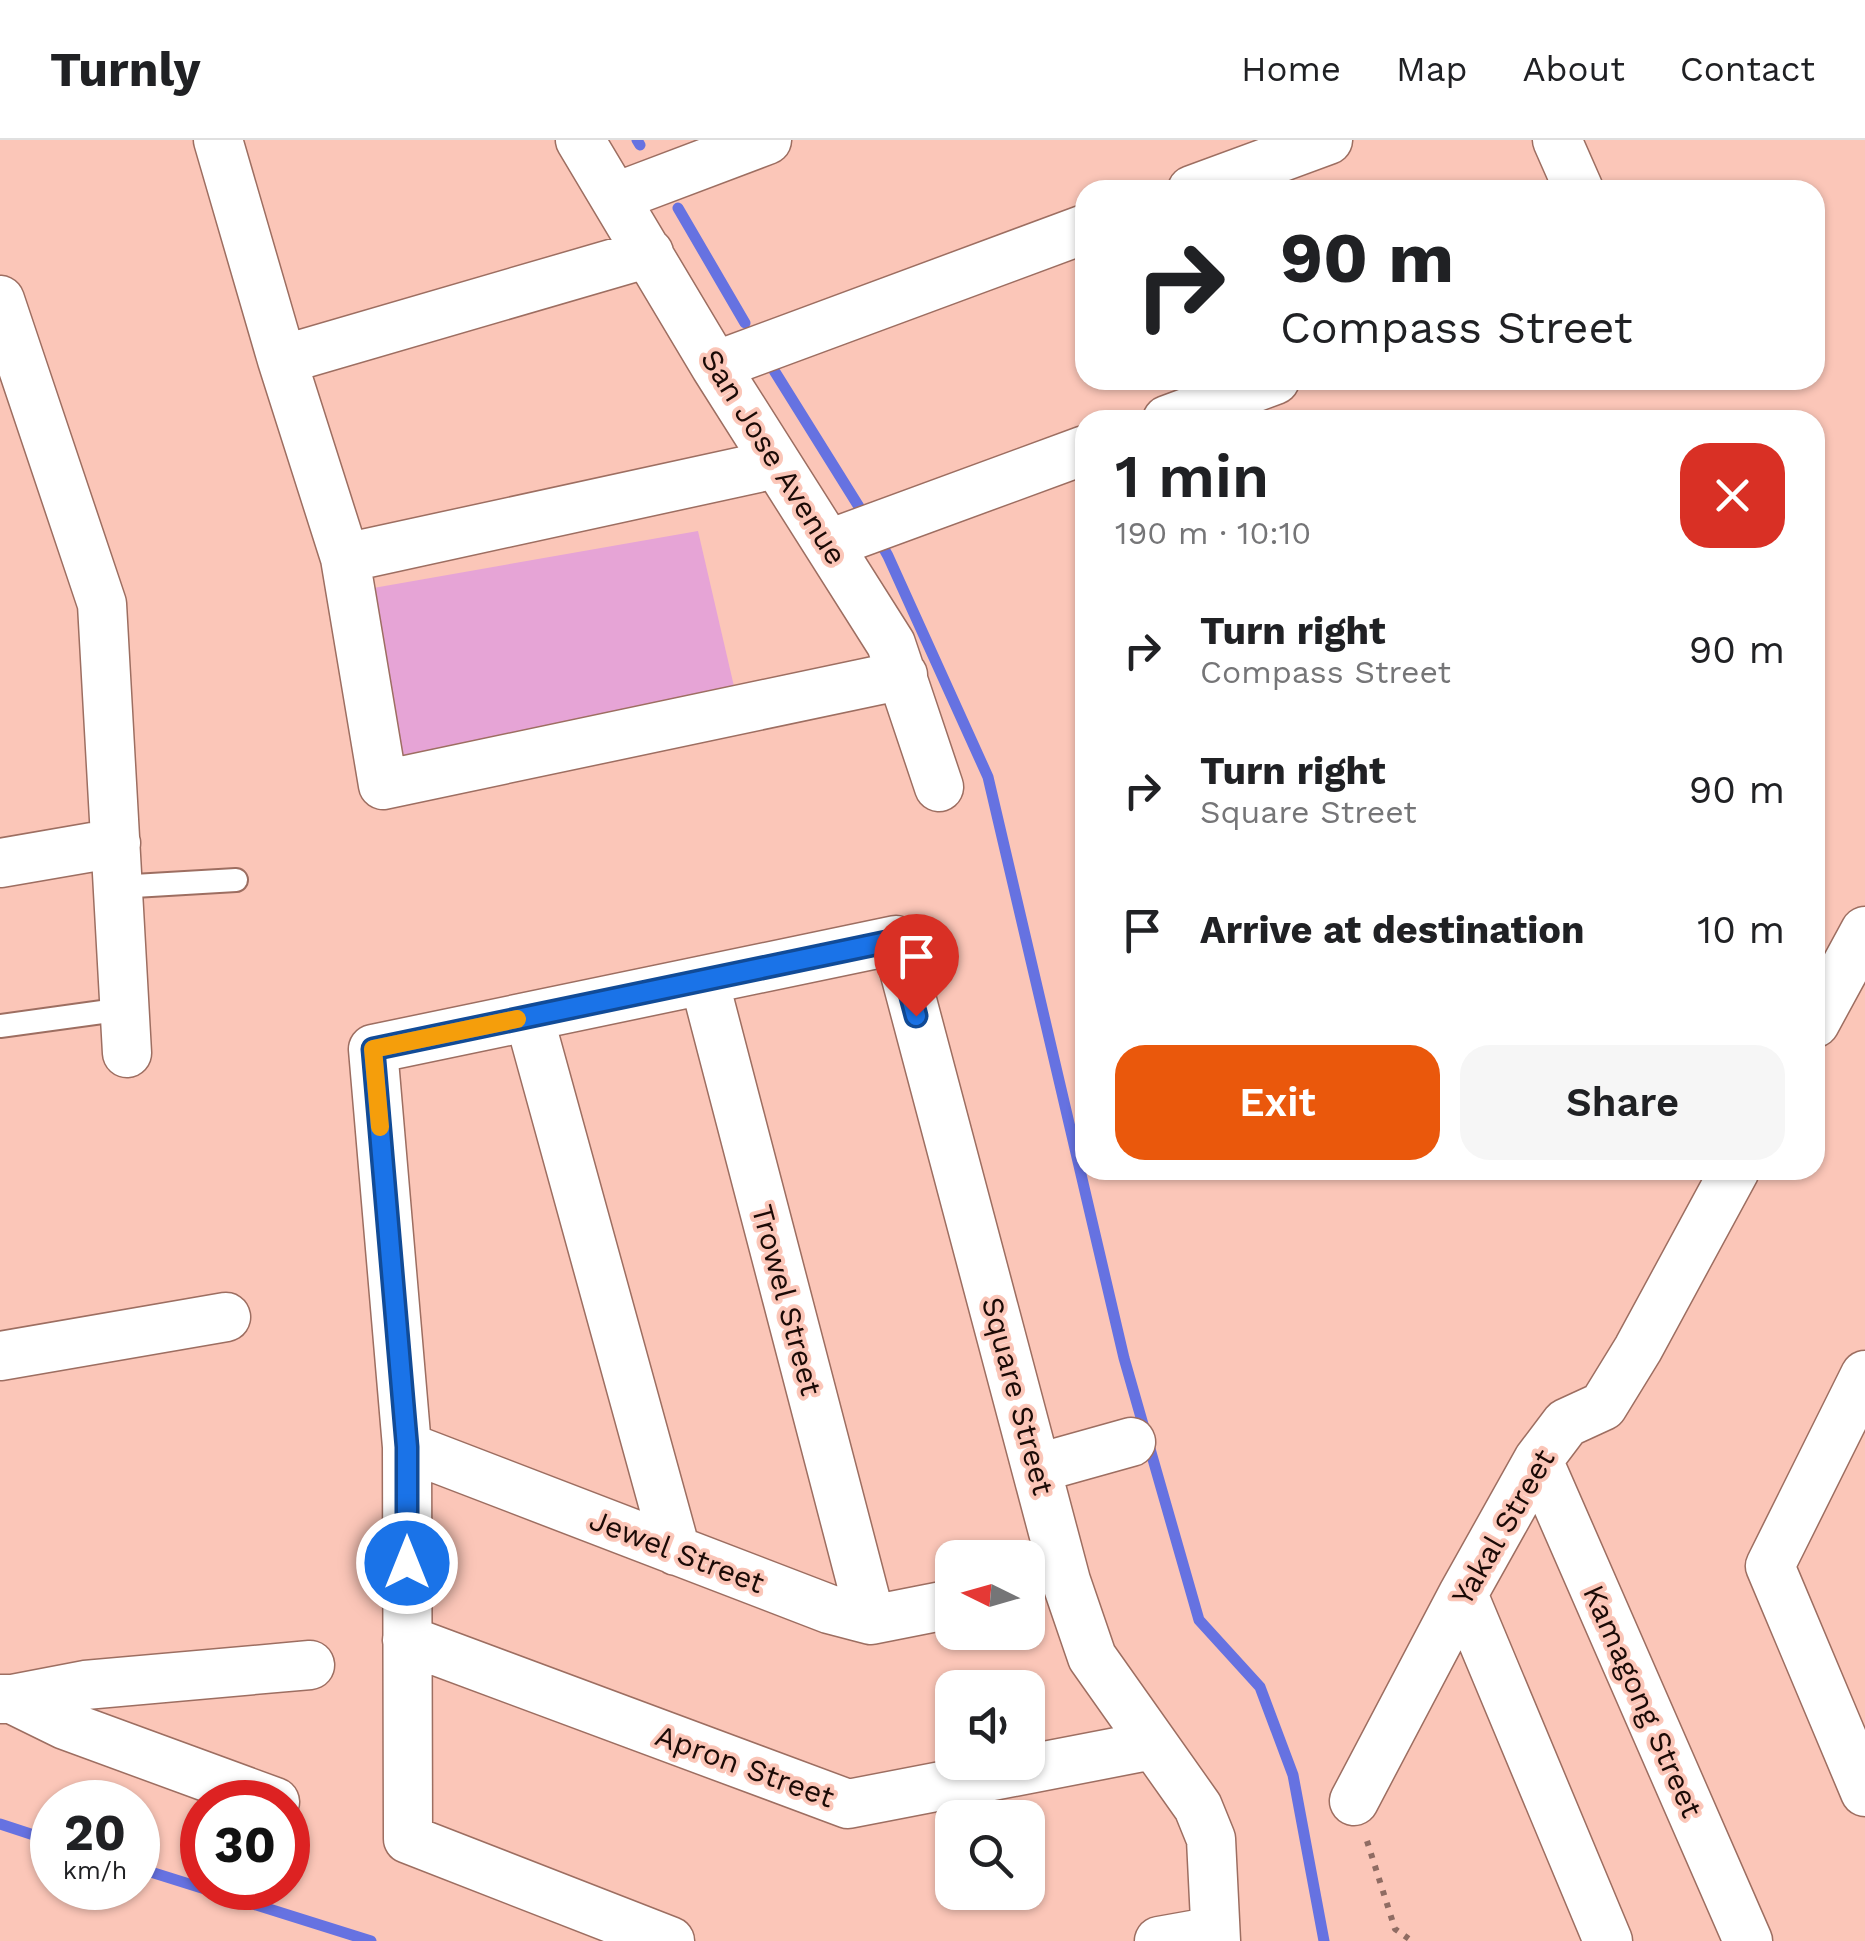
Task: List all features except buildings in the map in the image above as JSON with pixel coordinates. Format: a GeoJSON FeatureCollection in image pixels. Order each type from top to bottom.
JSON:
{"type":"FeatureCollection","features":[{"type":"Feature","properties":{"kind":"street"},"geometry":{"type":"LineString","coordinates":[[218,140],[345,558],[383,785],[903,675]]}},
{"type":"Feature","properties":{"kind":"street","name":"San Jose Avenue"},"geometry":{"type":"LineString","coordinates":[[580,140],[715,366],[891,644],[939,787]]}},
{"type":"Feature","properties":{"kind":"street"},"geometry":{"type":"LineString","coordinates":[[616,197],[767,140]]}},
{"type":"Feature","properties":{"kind":"street"},"geometry":{"type":"LineString","coordinates":[[1219,180],[1328,140]]}},
{"type":"Feature","properties":{"kind":"street"},"geometry":{"type":"LineString","coordinates":[[1557,140],[1575,180]]}},
{"type":"Feature","properties":{"kind":"street"},"geometry":{"type":"LineString","coordinates":[[715,366],[1075,233]]}},
{"type":"Feature","properties":{"kind":"street"},"geometry":{"type":"LineString","coordinates":[[282,360],[649,253]]}},
{"type":"Feature","properties":{"kind":"street"},"geometry":{"type":"LineString","coordinates":[[0,300],[102,604],[125,1031]]}},
{"type":"Feature","properties":{"kind":"street"},"geometry":{"type":"LineString","coordinates":[[1194,410],[1248,390]]}},
{"type":"Feature","properties":{"kind":"street"},"geometry":{"type":"LineString","coordinates":[[829,544],[1075,454]]}},
{"type":"Feature","properties":{"kind":"street"},"geometry":{"type":"LineString","coordinates":[[345,558],[776,464]]}},
{"type":"Feature","properties":{"kind":"street"},"geometry":{"type":"LineString","coordinates":[[0,863],[117,865]]}},
{"type":"Feature","properties":{"kind":"street"},"geometry":{"type":"LineString","coordinates":[[1825,1005],[1865,931]]}},
{"type":"Feature","properties":{"kind":"street","name":"Square Street"},"geometry":{"type":"LineString","coordinates":[[704,980],[896,940],[1038,1468],[1047,1584],[1092,1657],[1198,1807],[1211,1840],[1215,1936]]}},
{"type":"Feature","properties":{"kind":"street"},"geometry":{"type":"LineString","coordinates":[[670,1941],[408,1840],[407,1447],[373,1049],[704,980]]}},
{"type":"Feature","properties":{"kind":"street","name":"Trowel Street"},"geometry":{"type":"LineString","coordinates":[[704,980],[871,1620]]}},
{"type":"Feature","properties":{"kind":"street"},"geometry":{"type":"LineString","coordinates":[[529,1017],[676,1552]]}},
{"type":"Feature","properties":{"kind":"street","name":"Yakal Street"},"geometry":{"type":"LineString","coordinates":[[1354,1801],[1538,1460],[1566,1423],[1603,1406],[1730,1180]]}},
{"type":"Feature","properties":{"kind":"street"},"geometry":{"type":"LineString","coordinates":[[0,1356],[226,1317]]}},
{"type":"Feature","properties":{"kind":"street"},"geometry":{"type":"LineString","coordinates":[[1865,1375],[1770,1566],[1865,1792]]}},
{"type":"Feature","properties":{"kind":"street"},"geometry":{"type":"LineString","coordinates":[[1038,1468],[1131,1442]]}},
{"type":"Feature","properties":{"kind":"street","name":"Jewel Street"},"geometry":{"type":"LineString","coordinates":[[407,1447],[829,1609],[871,1620],[935,1607]]}},
{"type":"Feature","properties":{"kind":"street","name":"Kamagong Street"},"geometry":{"type":"LineString","coordinates":[[1538,1460],[1748,1941]]}},
{"type":"Feature","properties":{"kind":"street"},"geometry":{"type":"LineString","coordinates":[[1463,1594],[1608,1941]]}},
{"type":"Feature","properties":{"kind":"street","name":"Apron Street"},"geometry":{"type":"LineString","coordinates":[[407,1640],[848,1804],[1153,1746]]}},
{"type":"Feature","properties":{"kind":"street"},"geometry":{"type":"LineString","coordinates":[[6,1699],[86,1684],[310,1665]]}},
{"type":"Feature","properties":{"kind":"street"},"geometry":{"type":"LineString","coordinates":[[6,1699],[65,1726],[214,1780]]}},
{"type":"Feature","properties":{"kind":"street"},"geometry":{"type":"LineString","coordinates":[[1159,1941],[1215,1936]]}},
{"type":"Feature","properties":{"kind":"lane"},"geometry":{"type":"LineString","coordinates":[[117,865],[236,880]]}},
{"type":"Feature","properties":{"kind":"lane"},"geometry":{"type":"LineString","coordinates":[[0,1026],[125,1031]]}},
{"type":"Feature","properties":{"kind":"path"},"geometry":{"type":"LineString","coordinates":[[1354,1801],[1395,1929],[1412,1941]]}},
{"type":"Feature","properties":{"kind":"shaded area"},"geometry":{"type":"Polygon","coordinates":[[[698,531],[736,695],[404,770],[362,590],[698,531]]]}},
{"type":"Feature","properties":{"kind":"waterway"},"geometry":{"type":"LineString","coordinates":[[637,140],[640,145]]}},
{"type":"Feature","properties":{"kind":"waterway"},"geometry":{"type":"LineString","coordinates":[[678,208],[745,323]]}},
{"type":"Feature","properties":{"kind":"waterway"},"geometry":{"type":"LineString","coordinates":[[770,364],[866,518]]}},
{"type":"Feature","properties":{"kind":"waterway"},"geometry":{"type":"LineString","coordinates":[[878,538],[988,777],[1075,1149]]}},
{"type":"Feature","properties":{"kind":"waterway"},"geometry":{"type":"LineString","coordinates":[[1082,1180],[1124,1358],[1199,1620],[1260,1687],[1293,1775],[1324,1941]]}},
{"type":"Feature","properties":{"kind":"waterway"},"geometry":{"type":"LineString","coordinates":[[0,1824],[30,1834]]}},
{"type":"Feature","properties":{"kind":"waterway"},"geometry":{"type":"LineString","coordinates":[[160,1875],[371,1941]]}},
{"type":"Feature","properties":{"kind":"slow traffic"},"geometry":{"type":"LineString","coordinates":[[380,1127],[373,1049],[517,1019]]}},
{"type":"Feature","properties":{"kind":"route"},"geometry":{"type":"LineString","coordinates":[[407,1563],[407,1447],[373,1049],[896,940],[916,1016]]}}]}
